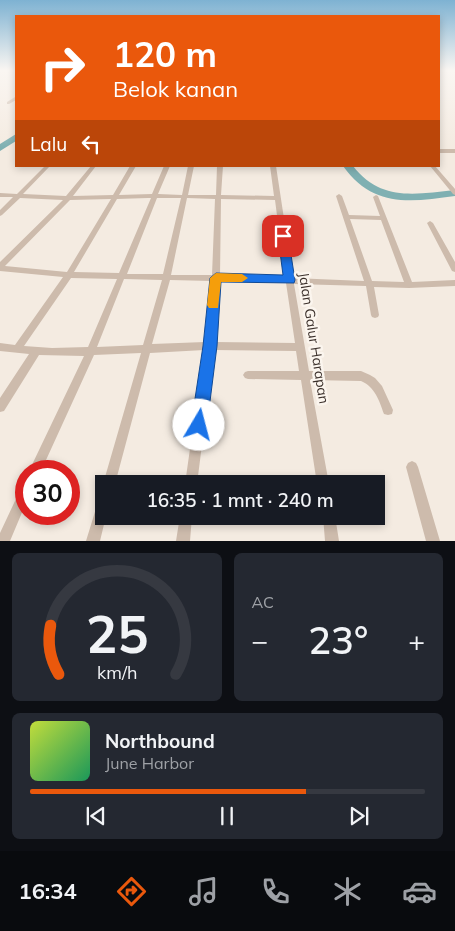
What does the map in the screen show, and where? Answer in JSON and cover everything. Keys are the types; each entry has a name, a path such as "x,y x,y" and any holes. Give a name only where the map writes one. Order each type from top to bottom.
{"street":[{"path":"8,103 15,99"},
{"path":"440,151 455,151"},
{"path":"0,214 47,167"},
{"path":"0,267 68,198 93,167"},
{"path":"17,350 69,274 132,167"},
{"path":"40,460 91,351 167,167"},
{"path":"111,475 166,276 191,167"},
{"path":"192,475 210,346 216,278 220,167"},
{"name":"Jalan Galur Harapan","path":"273,167 322,475"},
{"path":"433,167 454,192"},
{"path":"0,195 68,198 155,196 277,198"},
{"path":"339,196 369,283 375,315"},
{"path":"376,197 408,285"},
{"path":"346,217 384,218"},
{"path":"430,223 455,269"},
{"path":"0,267 69,274 121,276 408,285 455,283"},
{"path":"0,347 36,351 91,351 210,346 300,347"},
{"path":"0,407 36,351"},
{"path":"248,375 367,377 378,386 388,410"},
{"path":"412,467 433,541"},
{"path":"3,541 15,514"},
{"path":"93,541 98,525"},
{"path":"183,541 185,525"},
{"path":"330,525 332,541"}],"waterway":[{"path":"0,148 15,138"},
{"path":"349,167 354,174 380,193 393,197 413,198 455,193"}],"slow traffic":[{"path":"214,305 216,278 242,278"}],"route":[{"path":"199,425 210,346 216,278 290,280 283,236"}]}
